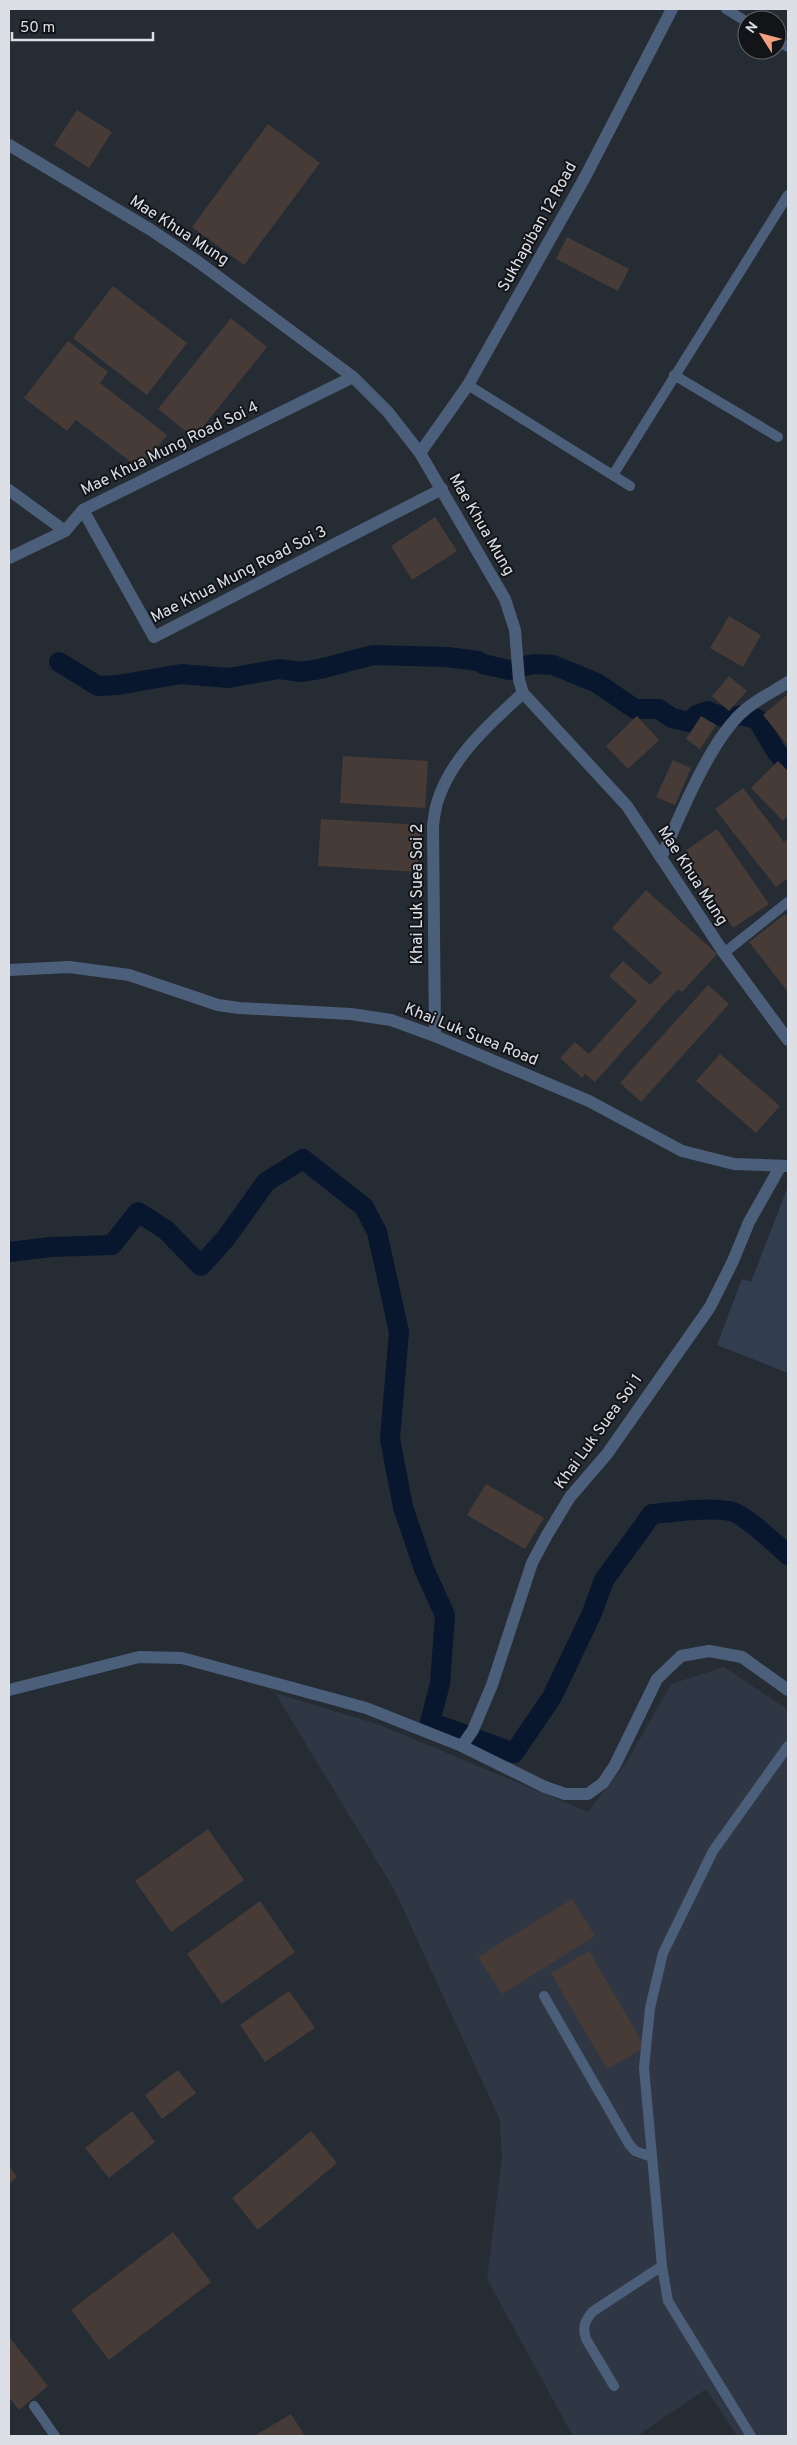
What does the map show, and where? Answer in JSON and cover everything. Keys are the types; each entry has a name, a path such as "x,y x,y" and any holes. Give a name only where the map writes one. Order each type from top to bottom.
{"street":[{"name":"Sukhapiban 12 Road","path":"420,453 468,385 584,179 672,9"},
{"name":"Mae Khua Mung","path":"9,145 151,230 197,261 353,377 388,412 420,453 505,600 515,630 519,680 523,693 628,806 724,953 787,1035"},
{"name":"Mae Khua Mung Road Soi 4","path":"9,558 65,531 83,510 353,377"},
{"name":"Mae Khua Mung Road Soi 3","path":"83,510 154,637 442,489"},
{"path":"9,490 65,531"},
{"path":"661,858 692,789 722,736 745,709 788,682"},
{"name":"Khai Luk Suea Soi 2","path":"436,1036 433,826 438,800 448,776 465,752 523,693"},
{"name":"Khai Luk Suea Road","path":"9,970 69,967 129,975 218,1005 239,1008 351,1014 391,1020 436,1036 589,1101 682,1151 734,1164 784,1167"},
{"name":"Khai Luk Suea Soi 1","path":"462,1746 473,1730 492,1685 532,1564 543,1542 570,1497 607,1454 710,1307 733,1261 749,1222 784,1167"},
{"path":"9,1690 139,1657 182,1658 366,1708 462,1746 546,1788 565,1794 588,1794 603,1783 615,1765 657,1679 681,1656 709,1651 742,1657 788,1690"}],"lane":[{"path":"726,9 737,16"},
{"path":"613,475 788,196"},
{"path":"674,376 778,437"},
{"path":"468,385 630,486"},
{"path":"724,953 788,902"},
{"path":"751,2436 668,2301 662,2266 644,2068 650,2008 663,1953 713,1851 788,1746"},
{"path":"544,1996 628,2144 639,2153 652,2157"},
{"path":"614,2386 586,2339 584,2332 585,2321 592,2312 662,2266"},
{"path":"34,2406 55,2436"}],"shaded area":[{"path":"787,1189 788,1373 717,1345 742,1279 751,1282"},
{"path":"724,1667 788,1710 788,2436 737,2436 706,2389 637,2436 573,2436 487,2279 502,2157 500,2120 394,1889 275,1693 380,1725 588,1812 626,1763 671,1684"}],"building":[{"path":"77,110 112,132 89,168 54,145"},
{"path":"268,124 320,163 244,265 192,227"},
{"path":"567,237 629,269 618,291 556,259"},
{"path":"113,286 187,343 147,395 73,338"},
{"path":"231,318 267,347 194,438 158,409"},
{"path":"68,341 108,372 100,383 167,435 140,469 76,420 67,431 24,398"},
{"path":"435,517 457,551 412,580 391,546"},
{"path":"729,616 761,635 743,667 710,648"},
{"path":"729,676 747,691 729,711 712,696"},
{"path":"788,694 788,746 763,715"},
{"path":"637,716 659,740 628,769 606,746"},
{"path":"701,716 716,725 700,749 686,739"},
{"path":"343,756 428,761 425,808 340,803"},
{"path":"673,760 691,768 675,805 656,797"},
{"path":"778,761 788,771 788,816 783,821 751,788"},
{"path":"743,788 784,842 788,838 788,878 776,887 715,809"},
{"path":"321,819 421,825 418,872 318,866"},
{"path":"717,829 769,904 733,928 681,854"},
{"path":"646,890 717,954 682,992 678,989 595,1082 585,1074 582,1078 560,1058 575,1042 589,1054 637,1001 609,976 623,961 650,985 662,973 612,928"},
{"path":"785,914 788,918 788,992 749,942"},
{"path":"708,985 729,1004 641,1102 620,1083"},
{"path":"720,1054 780,1106 756,1133 696,1081"},
{"path":"486,1484 544,1518 525,1549 467,1515"},
{"path":"208,1829 244,1880 171,1932 135,1881"},
{"path":"572,1899 595,1936 502,1994 478,1957"},
{"path":"260,1901 295,1952 222,2004 187,1954"},
{"path":"589,1951 645,2047 607,2069 551,1973"},
{"path":"289,1991 315,2028 265,2062 240,2025"},
{"path":"178,2070 196,2093 162,2119 145,2095"},
{"path":"132,2111 155,2142 109,2178 85,2148"},
{"path":"311,2131 337,2163 258,2230 232,2198"},
{"path":"9,2166 17,2177 9,2184"},
{"path":"173,2232 211,2282 109,2360 71,2310"},
{"path":"9,2337 48,2386 19,2410 9,2397"},
{"path":"291,2414 305,2436 254,2436"}],"waterway":[{"path":"59,662 98,686 118,685 181,674 228,678 279,669 301,672 373,655 447,657 478,661 509,670"},
{"path":"524,666 534,664 553,665 597,683 635,709 659,709 672,718 689,722 697,715 708,711 726,718 741,715 757,719 776,751 788,766"},
{"path":"9,1252 51,1247 112,1245 138,1212 166,1230 201,1266 226,1238 266,1182 303,1159 364,1207 377,1232 399,1332 390,1439 403,1507 424,1569 445,1615 440,1684 430,1722 514,1753 552,1697 592,1613 604,1580 652,1514 701,1510 730,1511 751,1523 788,1555"}]}
